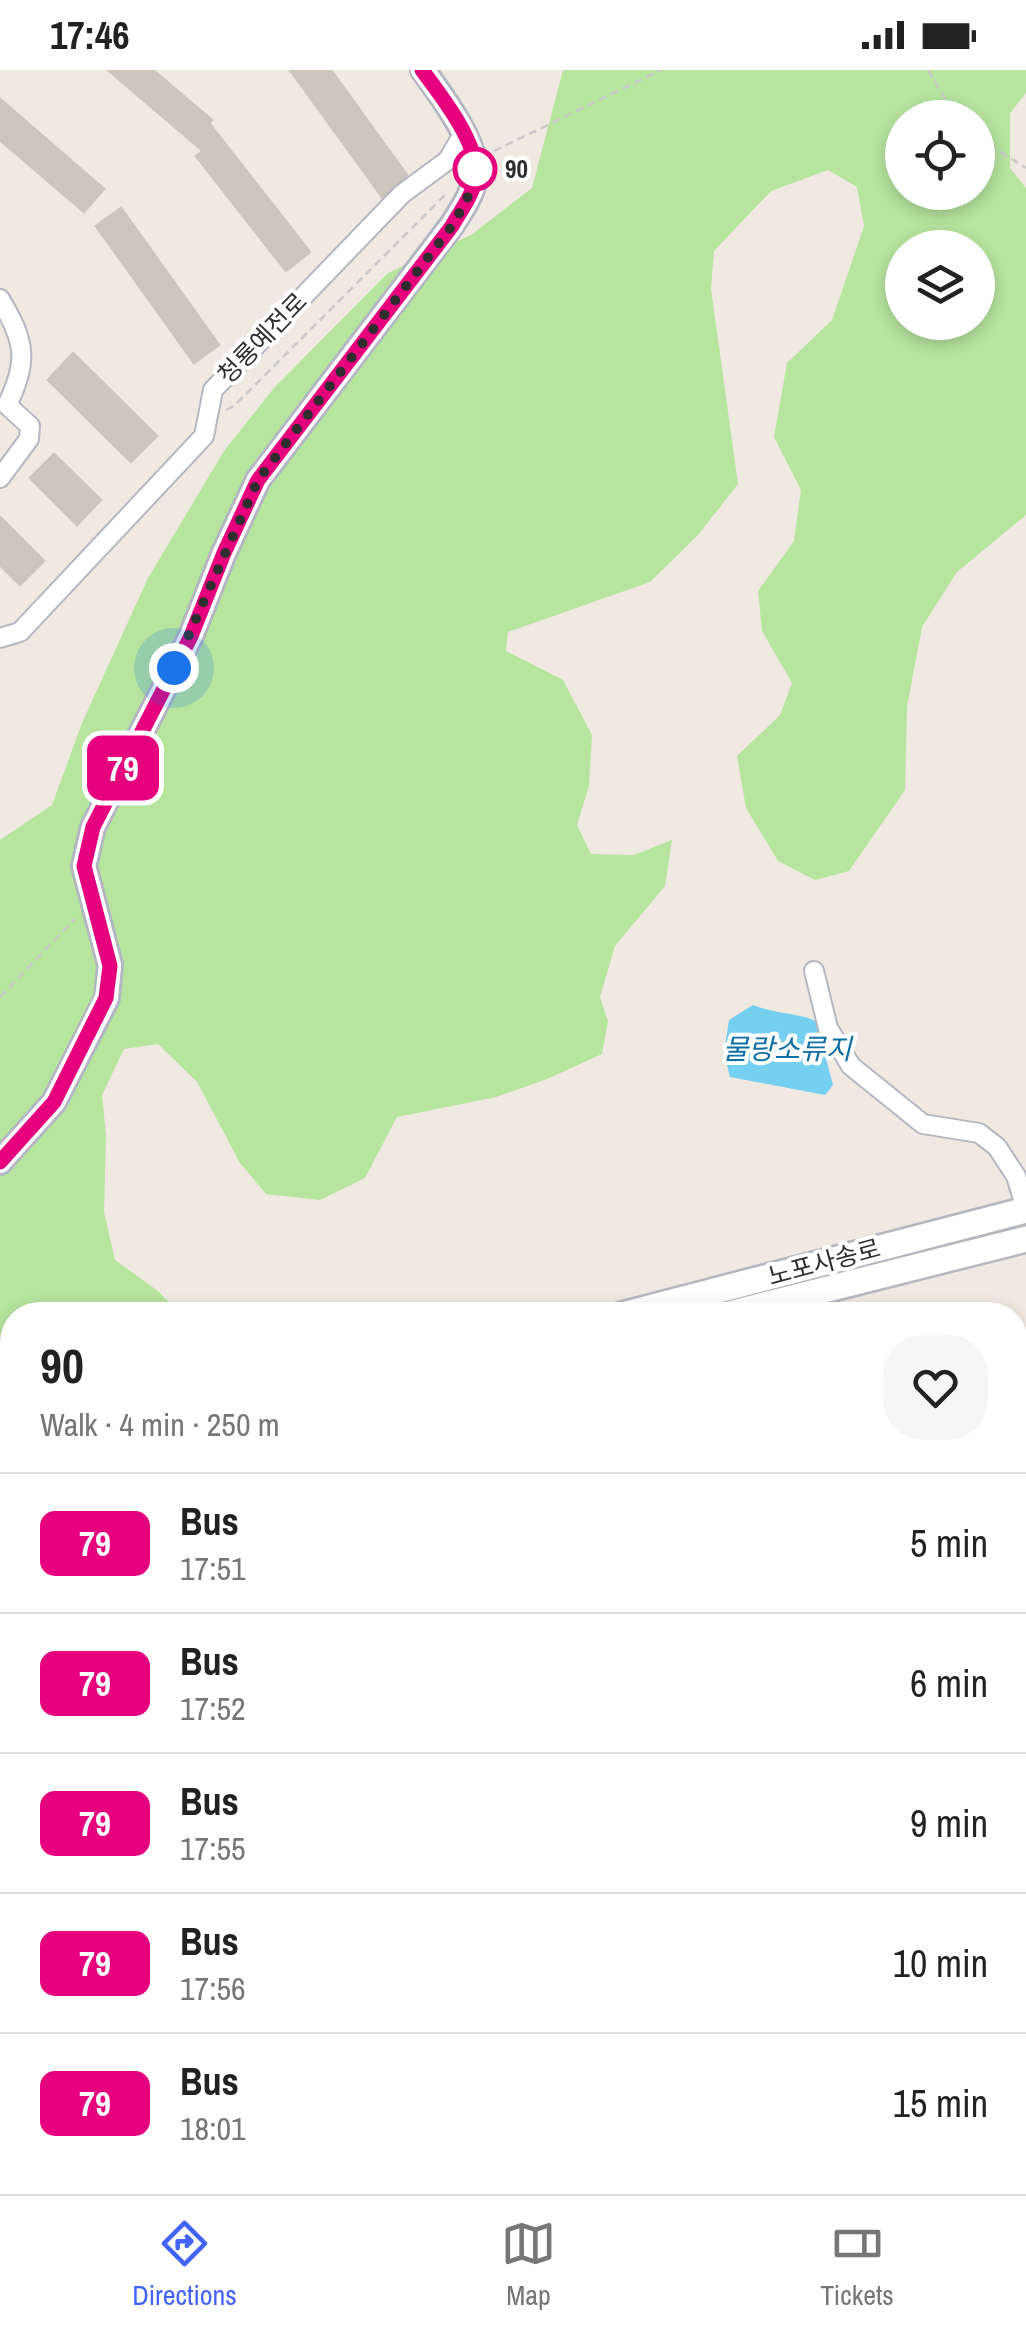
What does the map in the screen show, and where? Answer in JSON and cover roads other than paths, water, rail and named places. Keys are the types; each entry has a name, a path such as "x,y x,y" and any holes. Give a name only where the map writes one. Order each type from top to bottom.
{"main road":[{"name":"노포사송로","path":"672,1302 1026,1209"},
{"name":"노포사송로","path":"776,1302 1026,1239"}],"street":[{"path":"0,1162 54,1102 106,998 110,966 84,866 93,827 191,636 258,480 452,226 470,196 476,178 475,161 448,105 422,70"},
{"name":"청룡예전로","path":"0,638 20,632 204,436 213,390 402,194 448,160 463,134"},
{"path":"0,299 24,362 8,405 30,426 29,439 0,478"},
{"path":"814,972 828,1028 851,1066 923,1124 979,1133 997,1147 1016,1176 1026,1209"}],"water":[{"name":"물랑소류지","path":"753,1005 816,1021 833,1085 825,1095 730,1077 724,1053 729,1020"}],"place":[{"name":"90","path":"475,169"}]}
